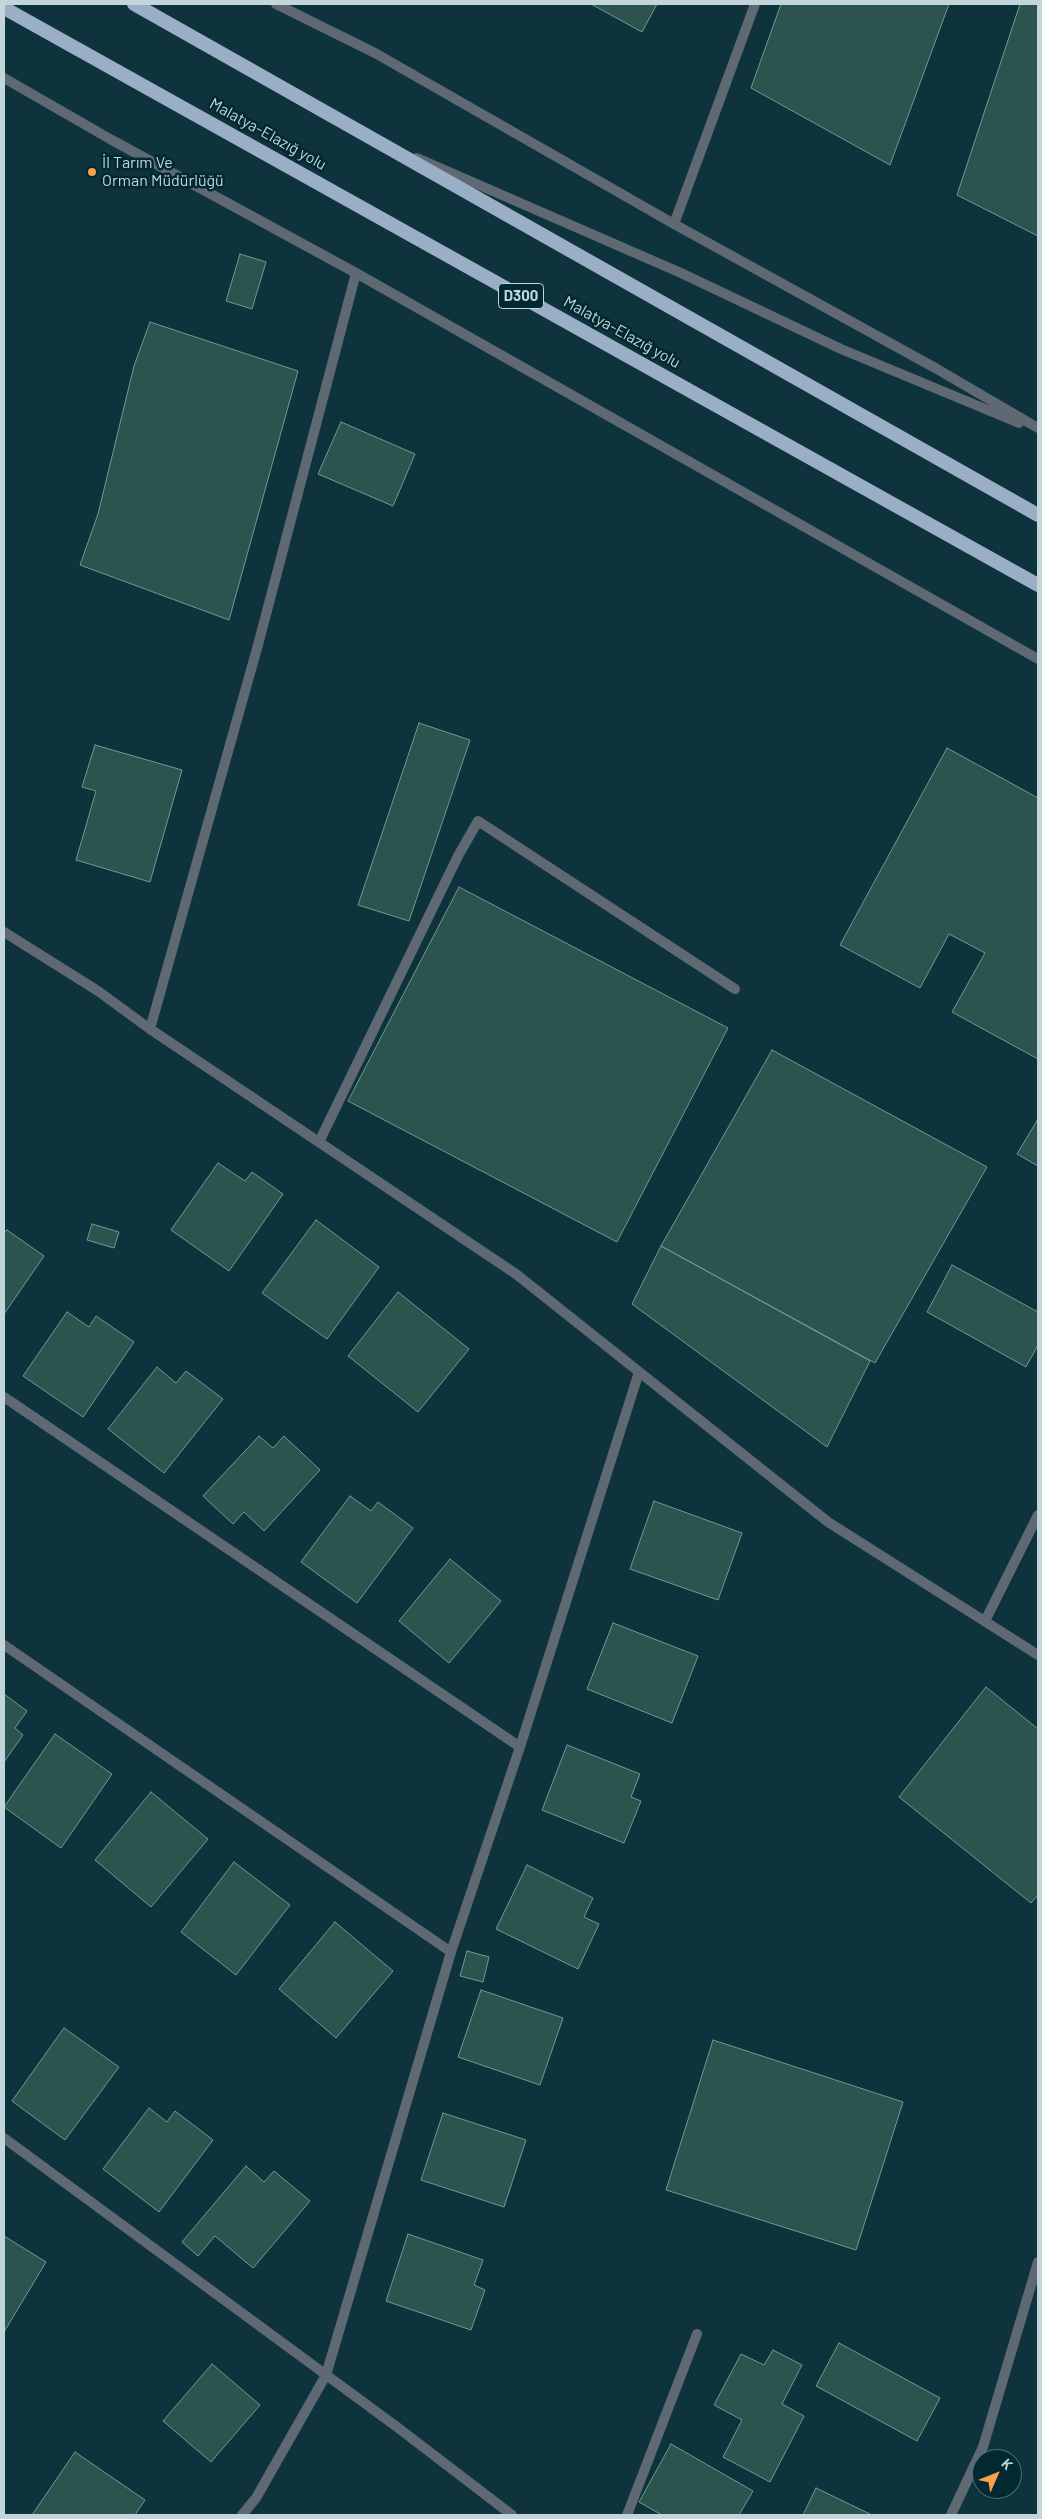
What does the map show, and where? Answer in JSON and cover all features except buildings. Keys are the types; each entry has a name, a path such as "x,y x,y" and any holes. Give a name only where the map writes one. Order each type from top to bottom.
{"highway":[{"path":"134,4 1038,515"},
{"name":"Malatya-Elazığ yolu","path":"4,8 1038,585"}],"street":[{"path":"276,4 375,54 674,224 936,369 1038,430"},
{"path":"674,224 755,4"},
{"path":"4,78 110,139 356,273 1038,659"},
{"path":"373,139 681,273 841,350 1038,430"},
{"path":"150,1029 258,645 356,273"},
{"path":"319,1142 458,856 478,821 735,989"},
{"path":"4,932 98,991 150,1029 516,1274 828,1522 1038,1655"},
{"path":"242,2515 256,2498 326,2375 451,1952 520,1747 639,1372"},
{"path":"4,1397 520,1747"},
{"path":"985,1621 1038,1515"},
{"path":"4,1644 451,1952"},
{"path":"4,2138 326,2375 512,2515"},
{"path":"951,2515 983,2447 1038,2262"},
{"path":"627,2515 697,2334"}],"place":[{"name":"İl Tarım Ve Orman Müdürlüğü","path":"92,172"}]}
